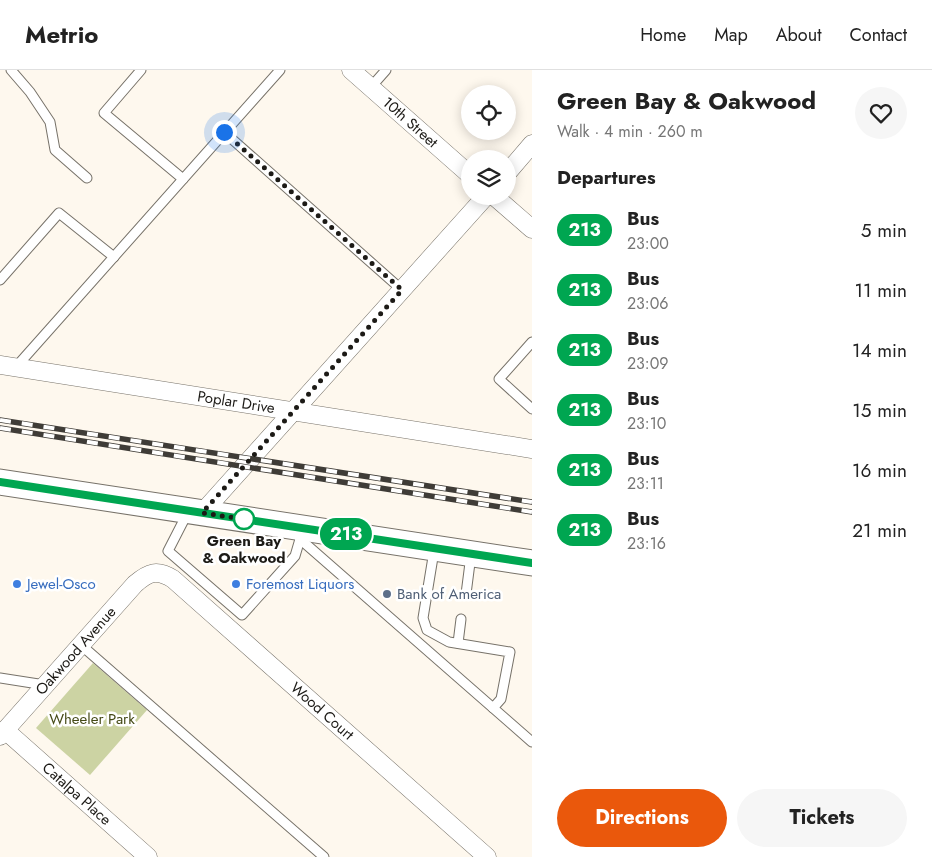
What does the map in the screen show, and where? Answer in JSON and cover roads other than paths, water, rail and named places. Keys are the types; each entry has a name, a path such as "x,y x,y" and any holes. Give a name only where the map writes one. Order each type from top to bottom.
{"main road":[{"path":"0,482 195,512 298,533 434,548 532,563"}],"street":[{"name":"10th Street","path":"351,70 461,167"},
{"path":"516,163 532,144"},
{"path":"195,512 252,459 478,205"},
{"path":"504,205 532,229"},
{"name":"Poplar Drive","path":"8,366 532,449"},
{"name":"Oakwood Avenue","path":"3,733 135,584 145,576 155,572"},
{"name":"Wood Court","path":"155,572 164,573 173,579 487,857"},
{"name":"Catalpa Place","path":"3,733 148,857"}],"lane":[{"path":"10,70 30,92 50,122 55,150 87,178"},
{"path":"141,70 104,113 183,179"},
{"path":"8,366 114,257 280,70"},
{"path":"371,87 386,70"},
{"path":"224,132 402,290"},
{"path":"0,280 59,213 114,257"},
{"path":"532,342 498,378 532,409"},
{"path":"195,512 168,551 242,615 295,556 298,533"},
{"path":"298,533 532,742"},
{"path":"434,548 423,618 427,630 448,642 510,652 501,699 493,708"},
{"path":"466,594 472,554"},
{"path":"458,643 461,619"},
{"path":"82,644 324,857"},
{"path":"0,678 46,686"}],"railway":[{"path":"0,420 532,502"},
{"path":"0,428 532,512"}],"place":[{"name":"Green Bay & Oakwood","path":"244,519"},
{"name":"Jewel-Osco","path":"17,584"},
{"name":"Foremost Liquors","path":"236,584"},
{"name":"Bank of America","path":"387,594"}],"park label":[{"name":"Wheeler Park","path":"92,719"}]}
